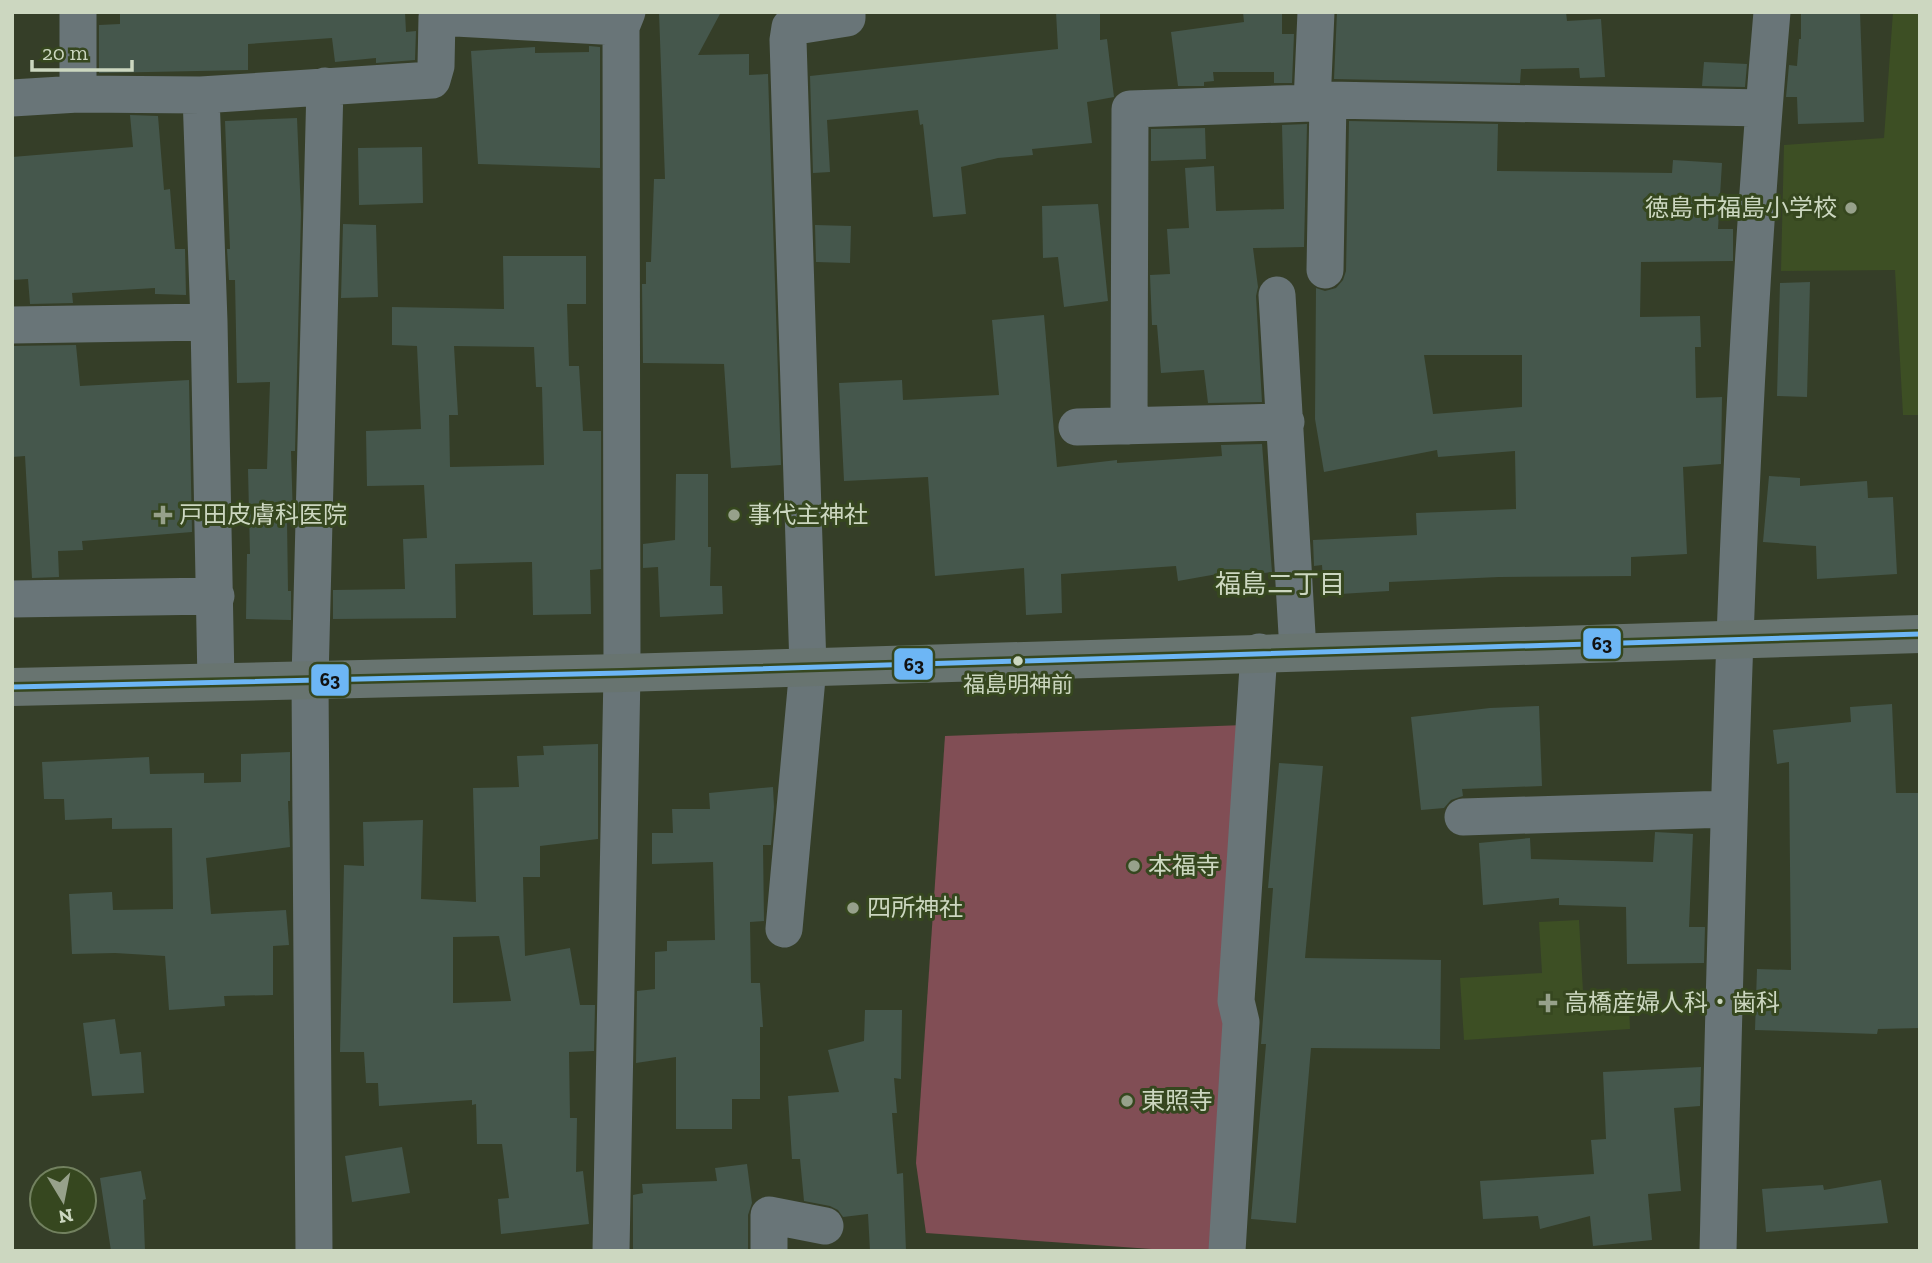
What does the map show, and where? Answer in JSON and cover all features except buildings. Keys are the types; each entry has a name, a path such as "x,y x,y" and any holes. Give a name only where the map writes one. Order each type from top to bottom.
{"main road":[{"path":"12,687 622,673 1920,634"}],"street":[{"path":"78,12 78,94"},
{"path":"784,929 808,667 788,40 790,27 847,18 847,12"},
{"path":"1316,12 1325,270"},
{"path":"1718,1251 1733,639 1772,12"},
{"path":"12,98 78,94 201,96 432,80 436,66 438,15 624,20 622,673 611,1251"},
{"path":"314,1251 310,680 325,86"},
{"path":"201,96 209,322 216,682"},
{"path":"1129,426 1130,108 1320,102 1764,108"},
{"path":"1277,295 1298,651"},
{"path":"12,325 209,322"},
{"path":"1077,427 1286,422"},
{"path":"12,599 216,596"},
{"path":"1227,1251 1241,1023 1236,1001 1259,652"},
{"path":"1463,817 1729,809"},
{"path":"769,1251 769,1215 825,1226"}],"shaded area":[{"name":"徳島市福島小学校","path":"1893,12 1920,12 1920,415 1903,415 1895,270 1781,271 1784,145 1884,138"},
{"path":"1244,725 1215,1251 1180,1251 926,1233 916,1163 945,736"},
{"path":"1579,920 1584,1009 1629,1006 1630,1029 1464,1040 1460,978 1542,973 1539,922"}],"transit line":[{"name":"63","path":"12,687 622,673 1920,634"}],"place":[{"name":"徳島市福島小学校","path":"1851,208"},
{"name":"戸田皮膚科医院","path":"163,515"},
{"name":"事代主神社","path":"734,515"},
{"name":"福島明神前","path":"1018,661"},
{"name":"本福寺","path":"1134,866"},
{"name":"四所神社","path":"853,908"},
{"name":"高橋産婦人科・歯科","path":"1548,1003"},
{"name":"東照寺","path":"1127,1101"}],"district":[{"name":"福島二丁目","path":"1280,584"}]}
